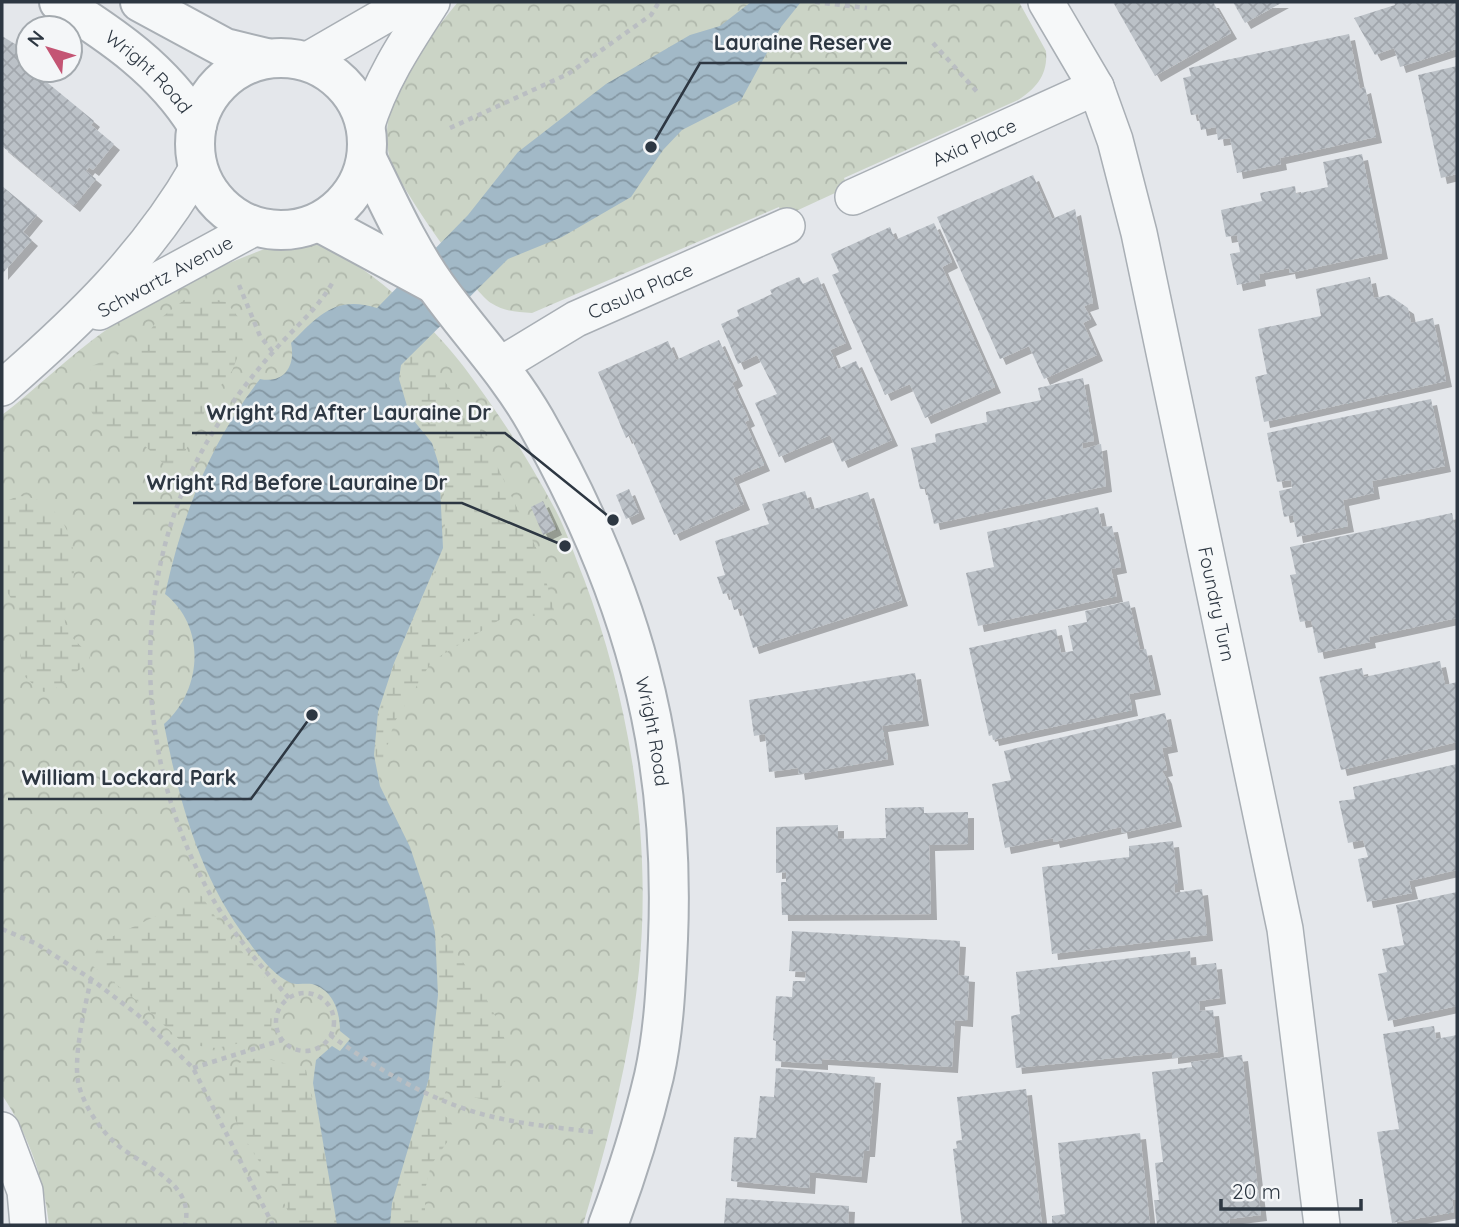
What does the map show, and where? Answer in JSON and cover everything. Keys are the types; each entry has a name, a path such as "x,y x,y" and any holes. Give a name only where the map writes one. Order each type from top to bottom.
{"street":[{"name":"Wright Road","path":"59,2 153,68 183,102 197,125"},
{"path":"140,2 225,48 266,58 306,61 328,70 346,86 359,106 367,143"},
{"path":"306,61 408,2"},
{"path":"266,58 229,75 214,89 197,125 198,167 206,187 219,204 256,227 299,229 319,222 336,211 350,196 367,143 375,99 393,64 432,2"},
{"name":"Foundry Turn","path":"1046,2 1096,87 1115,140 1139,233 1280,902 1322,1225"},
{"name":"Axia Place","path":"853,197 1096,87"},
{"name":"Wright Road","path":"367,143 420,270 476,333 500,365 563,470 616,589 635,644 660,762 667,824 669,915 665,1007 654,1074 608,1225"},
{"name":"Schwartz Avenue","path":"2,388 74,325 154,235 198,167"},
{"name":"Wright Road","path":"319,222 420,270"},
{"name":"Casula Place","path":"500,365 576,319 787,226"},
{"name":"Schwartz Avenue","path":"74,325 256,227"},
{"path":"2,1130 25,1191 28,1225"}],"path":[{"path":"450,128 568,74 651,15 659,2"},
{"path":"815,2 867,8"},
{"path":"933,43 953,62"},
{"path":"289,998 245,948 201,878 174,814 156,745 150,656 157,581 169,535 192,469 235,398 324,299 337,274"},
{"path":"237,281 260,337 274,352"},
{"path":"2,929 37,944 91,979 138,1015 193,1068 273,1225"},
{"path":"91,979 78,1065 78,1083 83,1100 113,1141 176,1187 184,1202 185,1225"},
{"path":"305,993 320,997 333,1017 330,1035 318,1048 298,1051 282,1040 277,1032 278,1013 289,998 305,993"},
{"path":"330,1035 407,1083 450,1102 496,1118 594,1133"},
{"path":"193,1068 282,1040"}],"green space":[{"path":"458,2 1019,2 1046,51 1046,59 1040,80 1018,100 844,178 848,187 783,217 779,207 532,313 521,312 506,310 491,303 468,279 420,212 395,171 389,155 387,126 398,91 426,43"},
{"path":"283,242 306,242 348,259 414,312 451,350 501,419 546,492 567,536 600,626 614,674 634,772 642,871 642,921 635,1003 624,1067 583,1225 49,1225 39,1173 20,1125 2,1095 2,415 79,350 148,303 191,280"},
{"path":"205,297 226,302 239,318 243,343 232,371 212,397 174,474 143,444 123,447 105,430 91,411 86,390 88,378 92,366 139,345 157,321 184,300"},
{"path":"415,350 442,378 478,426 539,554 556,618 526,615 501,619 432,661 394,723 378,779 376,754 381,706 396,660 442,553 444,538 444,492 438,462 401,390 401,366"},
{"path":"18,496 43,503 62,521 68,533 74,573 66,607 66,627 90,656 89,662 50,693 40,691 22,674 17,608 2,584 2,503"},
{"path":"201,895 226,933 280,995 272,1003 271,1037 216,1048 184,1044 146,1008 89,963 103,941"},
{"path":"435,932 472,974 495,1015 508,1054 509,1069 506,1078 490,1101 446,1091 440,1112 450,1120 455,1131 431,1165 425,1190 425,1225 293,1225 285,1205 252,1151 233,1113 227,1093 226,1070 247,1060 265,1059 306,1070 317,1123 332,1153 435,952"}],"water":[{"path":"751,2 801,2 781,27 741,100 682,130 663,150 631,197 562,237 508,259 401,365 399,379 410,416 432,443 439,465 443,548 394,663 378,712 374,755 380,786 410,847 428,901 435,932 438,995 429,1078 392,1203 390,1225 337,1225 313,1083 316,1060 332,1046 340,1051 350,1039 340,1031 337,1009 330,996 312,984 291,983 279,976 257,953 232,918 205,866 177,782 164,724 177,710 186,694 195,659 188,624 179,608 165,594 180,536 200,481 226,429 260,379 276,379 286,372 292,359 291,343 310,324 338,306 350,304 377,308 468,215 518,152 606,84 690,35 720,26"}],"building":[{"path":"1113,2 1213,2 1231,33 1155,76"},
{"path":"1233,2 1283,2 1245,23"},
{"path":"1394,2 1457,2 1456,49 1400,67 1394,48 1375,55 1354,18 1395,5"},
{"path":"1349,34 1360,89 1365,87 1376,137 1280,158 1281,164 1237,173 1230,138 1218,140 1216,127 1201,130 1198,114 1191,115 1183,78 1191,76 1189,68"},
{"path":"2,36 14,43 14,84 49,84 94,121 91,125 114,144 93,170 89,167 86,171 96,179 74,206 2,146"},
{"path":"1457,66 1457,174 1441,178 1418,75"},
{"path":"1362,154 1382,253 1290,273 1289,268 1259,274 1260,280 1237,285 1230,254 1240,252 1237,235 1226,237 1221,210 1262,201 1260,193 1295,186 1296,194 1328,187 1323,162"},
{"path":"1033,175 1052,219 1075,209 1093,303 1084,306 1091,319 1083,323 1097,355 1044,379 1029,346 1000,359 937,217"},
{"path":"2,186 37,215 23,232 32,240 2,274"},
{"path":"934,223 952,262 942,267 995,387 925,418 910,384 885,395 832,275 839,272 831,254 890,227 895,240"},
{"path":"799,277 803,284 818,277 846,343 830,350 838,369 856,361 892,440 842,462 830,435 779,457 755,403 777,394 757,355 738,364 721,324 739,316 737,310 772,294 770,290"},
{"path":"1370,277 1374,298 1389,295 1408,308 1411,323 1433,318 1446,381 1264,422 1255,377 1267,374 1258,329 1321,316 1316,289"},
{"path":"719,340 737,380 732,383 749,420 745,422 764,465 733,478 744,504 674,535 630,435 626,438 598,372 668,341 676,360"},
{"path":"1083,378 1094,441 1082,443 1083,449 1101,444 1106,486 934,524 926,489 920,489 911,448 936,442 935,434 987,422 986,412 1041,400 1038,388"},
{"path":"1431,399 1445,466 1372,481 1374,493 1343,500 1348,526 1297,537 1293,515 1284,517 1279,491 1292,488 1291,480 1277,482 1267,433"},
{"path":"629,489 639,513 626,519 616,495"},
{"path":"805,491 811,510 868,492 902,600 753,648 741,608 734,610 729,593 723,594 717,577 725,575 715,541 769,524 762,504"},
{"path":"543,501 556,529 543,535 531,507"},
{"path":"1098,507 1102,527 1112,526 1121,567 1111,569 1117,596 978,626 966,573 994,567 987,532"},
{"path":"1452,513 1457,537 1457,618 1369,637 1370,642 1318,653 1311,620 1300,622 1290,575 1296,574 1290,547"},
{"path":"1129,601 1140,650 1146,649 1155,689 1129,694 1132,710 993,740 992,735 989,736 969,648 1056,629 1061,653 1073,651 1068,626 1087,622 1085,611"},
{"path":"1440,661 1445,685 1457,682 1457,742 1341,770 1319,677 1362,668 1364,677"},
{"path":"915,673 923,720 882,726 888,759 799,774 798,768 769,772 765,734 754,736 749,700"},
{"path":"1165,713 1172,746 1162,748 1167,770 1162,771 1176,821 1122,833 1121,827 1054,842 1053,838 1005,848 992,784 1011,780 1004,751"},
{"path":"1457,764 1457,870 1409,881 1412,893 1367,902 1358,859 1368,857 1363,840 1348,843 1339,801 1355,799 1353,787"},
{"path":"924,807 924,813 968,812 968,844 929,845 931,914 782,915 781,882 786,882 786,872 776,873 776,827 838,825 838,839 886,838 885,808"},
{"path":"1173,841 1178,884 1174,884 1175,893 1202,889 1207,935 1052,954 1042,867 1129,857 1129,846"},
{"path":"1457,892 1457,1006 1388,1021 1378,974 1387,972 1382,949 1404,945 1396,905"},
{"path":"792,931 960,941 958,975 969,976 967,1021 955,1020 952,1067 822,1059 822,1064 775,1061 776,1041 773,1040 776,996 792,997 793,981 805,981 806,972 789,971"},
{"path":"1190,951 1191,966 1216,963 1220,998 1199,1001 1200,1011 1213,1010 1218,1052 1172,1058 1172,1052 1016,1068 1011,1016 1020,1014 1016,972"},
{"path":"1434,1026 1436,1039 1457,1035 1457,1199 1452,1200 1454,1212 1392,1223 1377,1132 1399,1129 1383,1034"},
{"path":"1242,1055 1261,1215 1229,1219 1230,1225 1157,1225 1154,1200 1159,1200 1155,1163 1163,1162 1152,1072 1192,1067 1191,1062"},
{"path":"776,1068 875,1077 869,1151 864,1151 861,1177 810,1172 809,1188 731,1181 734,1137 756,1138 760,1096 774,1097"},
{"path":"1026,1089 1042,1225 962,1225 953,1149 957,1148 956,1141 962,1140 957,1097"},
{"path":"1140,1133 1150,1225 1052,1225 1052,1216 1065,1214 1058,1143"},
{"path":"726,1198 849,1206 848,1225 724,1225"}],"place":[{"name":"Lauraine Reserve","path":"651,147"},
{"name":"Wright Rd After Lauraine Dr","path":"613,520"},
{"name":"Wright Rd Before Lauraine Dr","path":"565,546"},
{"name":"William Lockard Park","path":"312,715"}]}
